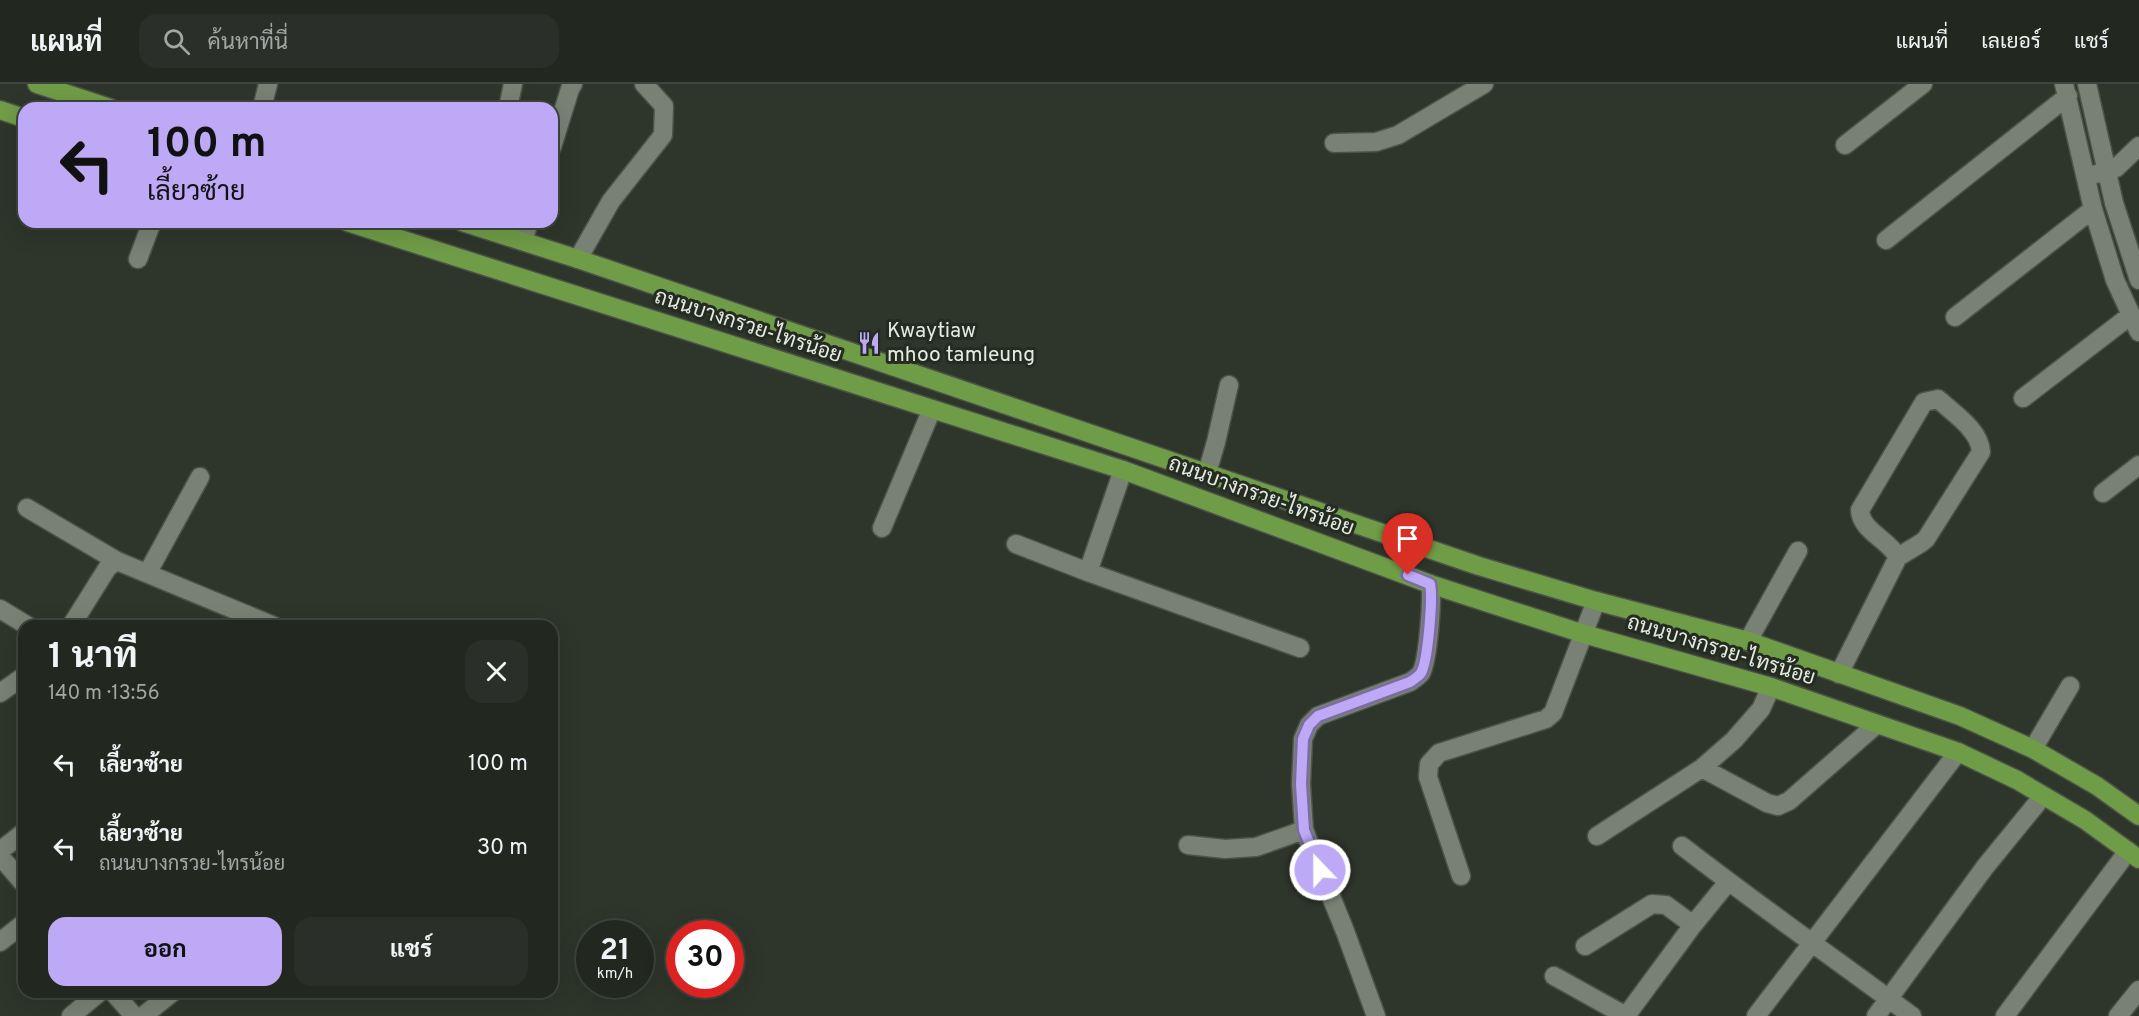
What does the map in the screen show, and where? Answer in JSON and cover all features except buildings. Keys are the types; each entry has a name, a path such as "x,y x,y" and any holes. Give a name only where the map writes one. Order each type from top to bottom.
{"main road":[{"path":"41,85 88,102"},
{"path":"0,110 18,116"},
{"name":"ถนนบางกรวย-ไทรน้อย","path":"366,228 1123,470 1430,584 1584,633 1771,687 1958,752 2017,780 2085,820 2133,855"},
{"name":"ถนนบางกรวย-ไทรน้อย","path":"484,228 1479,566 1596,601 1748,641 1960,716 2032,749 2097,786 2139,816"}],"street":[{"path":"264,102 268,84"},
{"path":"509,102 513,84"},
{"path":"558,128 573,84"},
{"path":"578,259 611,201 663,135 664,106 644,84"},
{"path":"1334,143 1376,142 1398,135 1484,84"},
{"path":"1845,145 1923,84"},
{"path":"2087,84 2114,203 2139,280"},
{"path":"1886,240 2066,90 2093,209 2115,280 2139,332"},
{"path":"2086,177 2116,168 2139,146"},
{"path":"1955,317 2093,209"},
{"path":"138,259 150,228"},
{"path":"523,241 527,228"},
{"path":"2023,398 2131,315"},
{"path":"1207,473 1224,413 1229,385"},
{"path":"1839,674 1898,557 1926,538 1980,452 1977,436 1938,399 1924,402 1860,510 1860,518 1864,524 1894,550 1898,557"},
{"path":"882,528 932,410"},
{"path":"2103,493 2139,465"},
{"path":"1088,572 1123,470"},
{"path":"148,572 200,477"},
{"path":"27,508 117,561 260,620"},
{"path":"1016,544 1300,648"},
{"path":"1748,641 1798,551"},
{"path":"75,620 108,567 117,561"},
{"path":"1376,1016 1304,830 1301,784 1303,739 1309,725 1318,716 1410,682 1421,674 1433,594 1430,584"},
{"path":"1461,876 1428,777 1430,764 1439,753 1546,719 1553,713 1596,601"},
{"path":"0,609 18,620"},
{"path":"0,693 18,680"},
{"path":"2032,749 2070,686"},
{"path":"1597,836 1702,768 1734,740 1761,710 1771,687"},
{"path":"1702,768 1767,803 1778,806 1789,801 1877,724"},
{"path":"1755,1016 1958,752"},
{"path":"1876,1016 1985,867 2043,796"},
{"path":"1188,845 1225,849 1256,847 1304,830"},
{"path":"0,851 18,837"},
{"path":"1682,846 1912,1016"},
{"path":"2005,1016 2133,855"},
{"path":"0,856 18,877"},
{"path":"1554,976 1626,1016 1693,925 1728,882"},
{"path":"1585,946 1652,904 1666,905 1693,925"},
{"path":"0,942 18,928"},
{"path":"2118,1016 2139,990"},
{"path":"71,1016 93,998"},
{"path":"118,998 134,1016"},
{"path":"143,1016 166,998"}],"place":[{"name":"Kwaytiaw mhoo tamleung","path":"869,343"}],"route":[{"path":"1320,870 1304,830 1301,784 1303,739 1309,725 1318,716 1410,682 1421,674 1433,594 1430,584 1408,575"}]}
